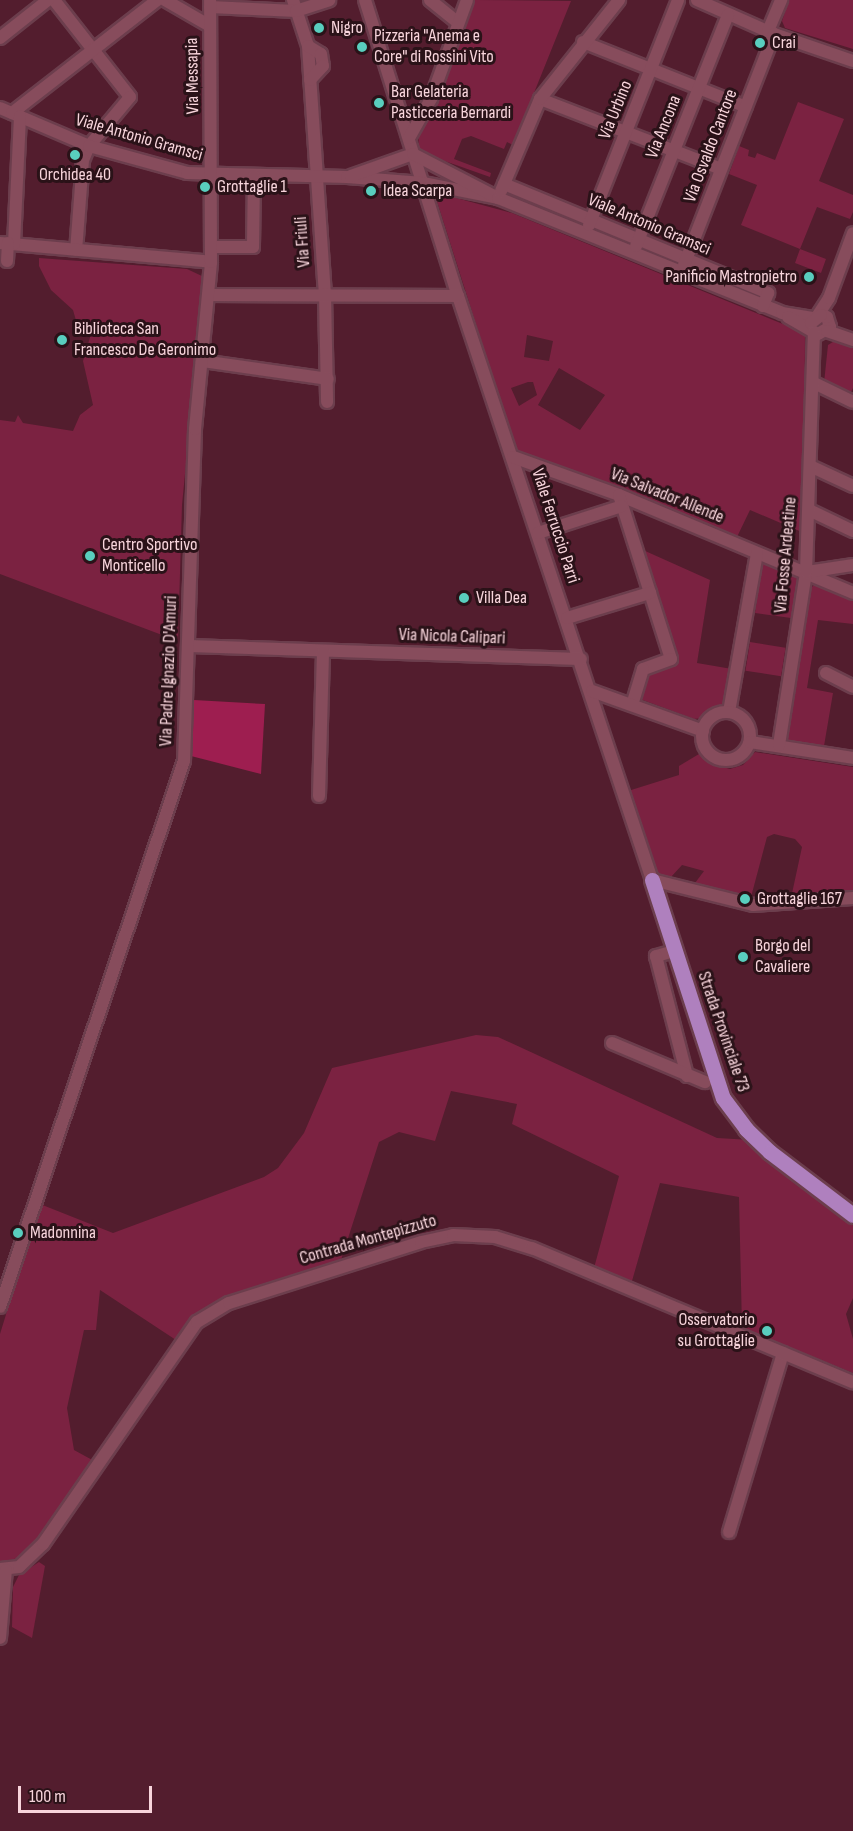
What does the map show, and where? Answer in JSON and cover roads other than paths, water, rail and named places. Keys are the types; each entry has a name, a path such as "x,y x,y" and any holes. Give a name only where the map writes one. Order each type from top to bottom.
{"main road":[{"name":"Strada Provinciale 73","path":"652,880 715,1077 734,1115 770,1152 853,1215"}],"street":[{"path":"0,38 48,0"},
{"path":"54,0 130,97 89,146 83,160 76,250"},
{"path":"7,261 16,115 92,49 157,0"},
{"path":"165,0 210,26"},
{"path":"210,4 294,5 329,0"},
{"name":"Viale Ferruccio Parri","path":"365,0 458,296 592,691 652,880"},
{"path":"430,0 458,24"},
{"path":"409,138 425,110 467,0"},
{"path":"498,198 540,99 619,0"},
{"name":"Via Urbino","path":"585,234 678,0"},
{"path":"697,0 771,33 853,61"},
{"name":"Via Osvaldo Cantore","path":"681,272 746,107 781,0"},
{"name":"Via Messapia","path":"209,295 212,176 210,4"},
{"name":"Via Friuli","path":"294,5 308,46 325,294 327,402"},
{"name":"Via Ancona","path":"633,253 728,15"},
{"path":"584,42 746,107"},
{"path":"540,99 721,169"},
{"name":"Viale Antonio Gramsci","path":"0,108 89,146 187,173 212,176 347,177 423,183 498,198"},
{"path":"402,116 425,110"},
{"name":"Viale Antonio Gramsci","path":"347,177 413,154 498,198 763,306 821,325"},
{"path":"211,247 253,247 254,176"},
{"name":"Viale Antonio Gramsci","path":"504,184 768,293 763,306"},
{"path":"821,325 829,298 848,261 853,233"},
{"path":"8,243 211,262"},
{"path":"209,295 458,296"},
{"name":"Via Padre Ignazio D'Amuri","path":"0,1307 184,761 195,429 209,295"},
{"path":"821,325 853,335"},
{"path":"821,325 853,340"},
{"name":"Via Fosse Ardeatine","path":"779,745 806,572 814,383 821,325"},
{"path":"202,361 328,379"},
{"path":"814,383 853,402"},
{"name":"Via Salvador Allende","path":"513,457 806,572 853,593"},
{"path":"810,466 853,486"},
{"path":"538,533 621,501 671,659 643,669 632,704"},
{"path":"808,510 853,531"},
{"path":"729,712 757,553"},
{"path":"806,572 853,566"},
{"path":"567,618 650,593"},
{"name":"Via Nicola Calipari","path":"188,646 581,659"},
{"path":"319,796 323,651"},
{"path":"826,673 853,687"},
{"path":"592,691 703,730"},
{"path":"729,712 748,725 750,742 740,756 718,759 705,747 703,730 713,717 729,712"},
{"path":"750,742 853,758"},
{"path":"652,880 753,905 853,898"},
{"path":"674,951 656,956 687,1076"},
{"path":"612,1043 705,1082"},
{"name":"Contrada Montepizzuto","path":"3,1570 29,1560 43,1544 197,1322 229,1303 421,1242 453,1235 495,1237 523,1245 853,1382"},
{"path":"729,1532 783,1353"},
{"path":"0,1638 3,1570"}],"place":[{"name":"Nigro","path":"319,28"},
{"name":"Crai","path":"760,43"},
{"name":"Pizzeria \"Anema e Core\" di Rossini Vito","path":"362,47"},
{"name":"Bar Gelateria Pasticceria Bernardi","path":"379,103"},
{"name":"Orchidea 40","path":"75,155"},
{"name":"Grottaglie 1","path":"205,187"},
{"name":"Idea Scarpa","path":"371,191"},
{"name":"Panificio Mastropietro","path":"809,277"},
{"name":"Biblioteca San Francesco De Geronimo","path":"62,340"},
{"name":"Centro Sportivo Monticello","path":"90,556"},
{"name":"Villa Dea","path":"464,598"},
{"name":"Grottaglie 167","path":"745,899"},
{"name":"Borgo del Cavaliere","path":"743,957"},
{"name":"Madonnina","path":"18,1233"},
{"name":"Osservatorio su Grottaglie","path":"767,1331"}]}
